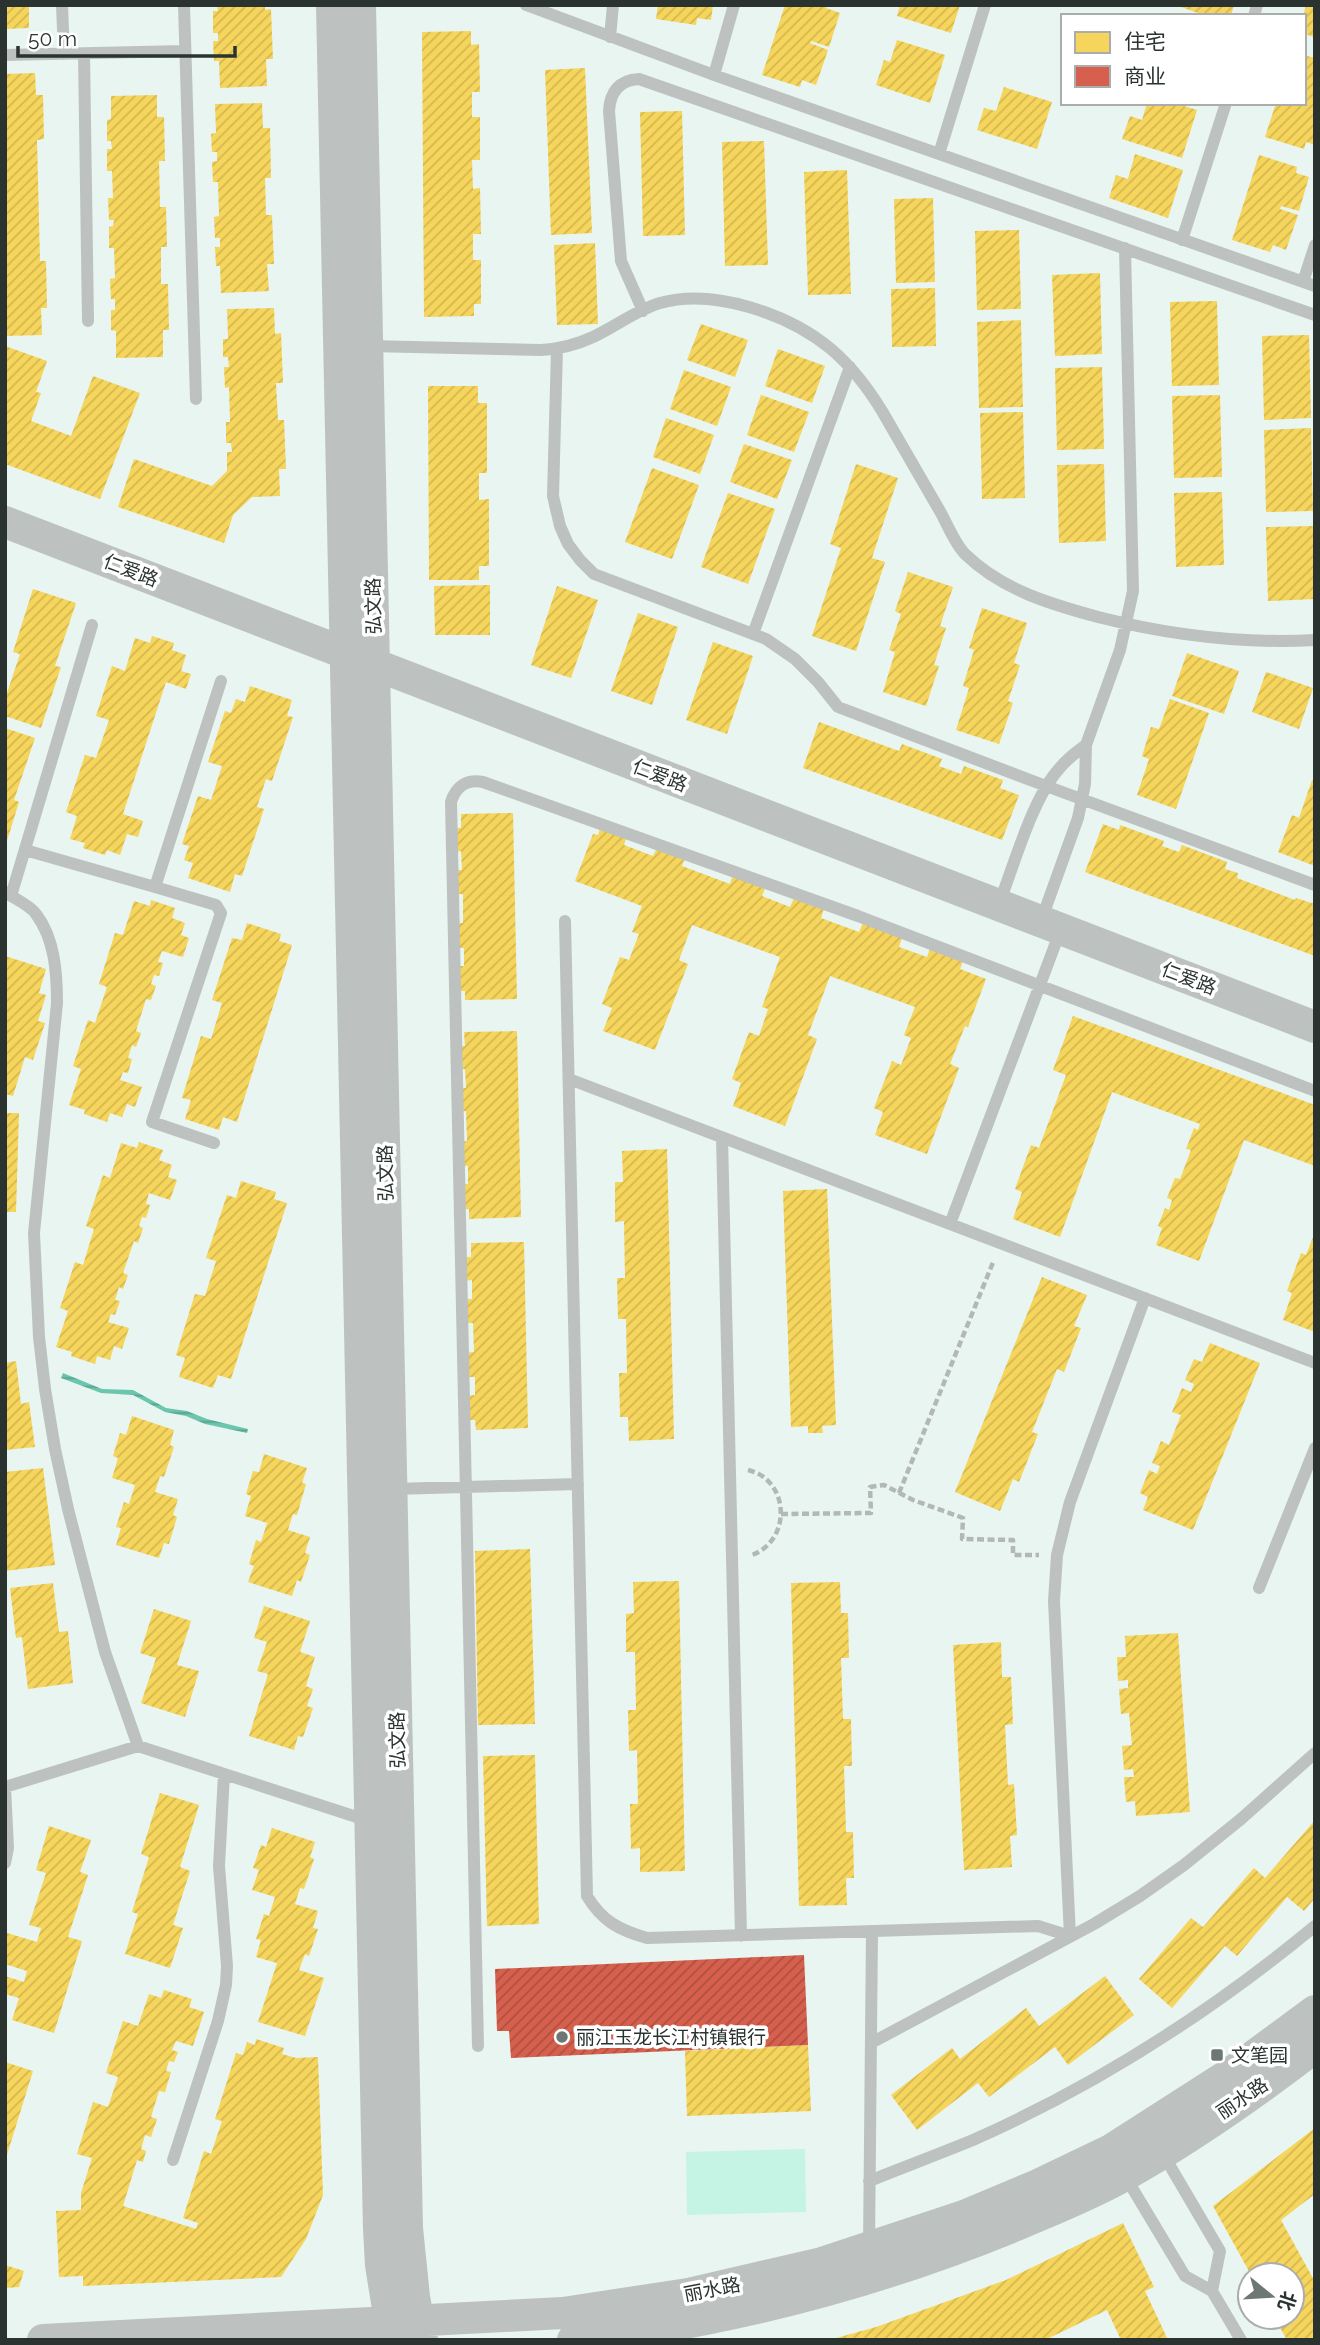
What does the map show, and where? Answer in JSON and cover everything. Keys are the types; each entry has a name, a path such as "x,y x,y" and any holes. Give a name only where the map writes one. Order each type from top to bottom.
{"street":[{"name":"弘文路","path":"332,5 392,1489 407,2228 405,2331"},
{"name":"弘文路","path":"360,5 367,346 360,659 370,1822 381,2265 405,2331"},
{"name":"仁爱路","path":"5,522 1315,1027"},
{"name":"丽水路","path":"43,2340 405,2331 617,2306 755,2280 869,2249 964,2216 1111,2150 1228,2075 1315,2011"},
{"name":"丽水路","path":"573,2340 693,2322 841,2287 974,2242 1050,2211 1124,2175 1243,2098 1315,2047"}],"lane":[{"path":"62,5 64,54"},
{"path":"184,5 196,399"},
{"path":"526,5 714,75 1309,284 1315,246"},
{"path":"610,37 613,5"},
{"path":"714,75 734,5"},
{"path":"939,154 985,5"},
{"path":"5,55 185,51"},
{"path":"84,54 88,321"},
{"path":"643,311 621,261 609,111 613,91 620,84 639,79 1315,315"},
{"path":"1182,240 1225,105"},
{"path":"950,1224 1040,985 1051,925 1082,800 1086,774 1086,745 1120,650 1133,591 1125,248"},
{"path":"367,346 557,349 595,337 659,303 696,299 735,303 782,319 807,332 830,348 850,367 868,388 963,552 993,576 1034,598 1147,629 1248,640 1315,640"},
{"path":"557,349 553,496 560,526 568,544 594,574 766,639 795,660 818,682 838,707 1315,885"},
{"path":"753,634 850,367"},
{"path":"92,625 25,850 8,894 36,912 53,952 57,978 57,1003 34,1233 38,1324 45,1390 68,1509 105,1652 138,1746"},
{"path":"155,887 221,681"},
{"path":"999,905 1046,786 1064,763 1086,745"},
{"path":"478,2046 451,802 461,785 483,782 858,916 1315,1091"},
{"path":"25,850 216,905 221,913 152,1122 214,1143"},
{"path":"565,921 587,1896 612,1925 647,1938 1038,1926 1070,1936"},
{"path":"569,1079 1315,1363"},
{"path":"722,1137 741,1936"},
{"path":"1070,1936 1054,1601 1057,1555 1070,1502 1145,1298"},
{"path":"1259,1588 1315,1448"},
{"path":"392,1489 578,1484"},
{"path":"5,1863 8,1848 5,1787 138,1746 370,1822"},
{"path":"871,2043 1140,1896 1241,1819 1315,1753"},
{"path":"173,2161 218,2021 226,1984 219,1866 224,1774"},
{"path":"869,2181 974,2139 1109,2069 1238,1986 1315,1926"},
{"path":"869,2249 872,1931"},
{"path":"1162,2152 1220,2251 1212,2291"},
{"path":"1124,2175 1185,2276 1212,2291 1241,2340"}],"path":[{"path":"899,1493 1001,1243"},
{"path":"730,1469 754,1471 765,1478 774,1487 781,1514 775,1536 767,1546 744,1558 732,1558"},
{"path":"781,1514 871,1513 870,1487 884,1485 913,1500 962,1518 962,1539 1013,1540 1013,1555 1057,1555"}],"shaded area":[{"path":"63,1373 102,1389 133,1390 166,1408 187,1411 248,1429 247,1433 165,1412 133,1395 101,1393 61,1378"},
{"path":"805,2149 806,2212 687,2215 686,2152"}],"building: 住宅":[{"path":"5,5 29,5 29,28 5,29"},
{"path":"217,5 265,5 265,10 271,9 273,59 266,59 267,86 220,88 219,61 214,61 213,41 218,41 218,33 213,33 213,11 218,11"},
{"path":"658,5 713,5 711,20 697,18 696,25 656,19"},
{"path":"785,5 827,5 826,8 840,13 829,47 811,41 810,43 828,50 816,85 802,80 800,87 762,75"},
{"path":"900,5 960,5 951,33 897,16"},
{"path":"1175,5 1234,5 1232,14 1201,14"},
{"path":"1306,5 1315,5 1315,37 1306,35 1306,14 1304,14"},
{"path":"471,31 471,45 479,44 480,92 472,92 472,117 480,117 480,160 472,160 473,189 480,188 481,234 473,234 473,260 481,260 481,304 474,304 474,316 424,317 422,32"},
{"path":"897,40 945,55 930,103 876,85 884,60 890,62"},
{"path":"1306,56 1315,58 1315,145 1306,142 1304,149 1265,137 1275,105 1306,105"},
{"path":"585,68 592,233 551,235 545,70"},
{"path":"35,73 36,95 43,95 44,139 37,140 40,261 46,261 47,308 41,308 42,335 5,336 5,74"},
{"path":"1004,87 1052,102 1037,149 977,130 984,108 996,111"},
{"path":"157,95 157,117 164,117 165,161 159,161 160,207 166,207 167,247 161,247 161,284 168,284 169,330 163,330 163,357 116,358 116,331 111,330 111,310 115,310 115,299 111,299 110,279 115,278 114,248 109,248 109,227 113,226 114,220 109,220 108,198 113,198 112,171 107,171 107,149 112,149 111,141 107,141 107,120 111,119 111,96"},
{"path":"262,103 263,128 270,128 271,178 265,178 266,215 272,215 274,264 267,264 269,291 221,293 220,266 216,266 215,247 220,247 220,238 215,238 214,217 219,216 218,182 213,182 212,162 217,161 217,152 212,152 211,134 216,133 215,104"},
{"path":"1146,105 1181,105 1197,110 1182,158 1122,139 1130,116 1142,120"},
{"path":"682,111 685,235 643,236 640,112"},
{"path":"764,141 768,265 725,266 722,142"},
{"path":"1135,154 1183,170 1168,218 1109,198 1116,175 1128,179"},
{"path":"1259,155 1297,167 1296,173 1309,177 1299,211 1281,206 1280,209 1298,215 1286,250 1273,245 1270,252 1232,240"},
{"path":"847,170 851,294 808,295 804,172"},
{"path":"933,198 935,282 896,283 894,199"},
{"path":"1019,230 1021,309 977,310 975,231"},
{"path":"595,243 598,324 557,325 554,245"},
{"path":"1100,273 1102,354 1055,356 1052,275"},
{"path":"935,288 936,346 892,347 891,289"},
{"path":"1217,301 1219,385 1172,386 1170,302"},
{"path":"274,308 275,334 281,333 283,383 276,383 278,420 284,420 286,469 279,469 280,496 252,497 233,515 224,543 118,507 134,459 212,486 227,471 227,452 232,452 231,443 226,443 226,422 230,422 229,387 225,388 224,367 229,367 228,357 223,357 223,339 228,339 227,309"},
{"path":"1021,320 1023,407 979,408 977,322"},
{"path":"701,324 748,340 735,377 687,360"},
{"path":"1309,335 1311,418 1264,420 1262,336"},
{"path":"5,346 47,361 36,392 41,393 31,421 71,436 93,376 140,393 100,499 5,464"},
{"path":"778,349 825,366 812,403 765,386"},
{"path":"1102,367 1104,449 1057,450 1055,368"},
{"path":"684,370 731,387 717,426 670,409"},
{"path":"428,386 478,386 478,403 487,403 487,473 479,473 479,500 489,499 489,566 479,566 479,580 429,580"},
{"path":"761,395 809,412 794,452 747,435"},
{"path":"1220,395 1222,477 1174,478 1172,396"},
{"path":"1023,412 1025,498 982,499 980,413"},
{"path":"666,418 714,435 700,474 653,457"},
{"path":"1311,428 1313,511 1266,512 1264,430"},
{"path":"744,444 792,460 777,499 730,482"},
{"path":"856,464 898,478 872,558 885,562 856,651 812,636 841,548 830,544"},
{"path":"1104,464 1106,541 1059,543 1057,465"},
{"path":"652,468 699,485 672,559 625,542"},
{"path":"1222,492 1224,565 1176,567 1174,493"},
{"path":"728,493 775,509 748,584 701,567"},
{"path":"1314,526 1315,599 1268,601 1266,527"},
{"path":"908,572 953,587 940,626 946,628 934,665 939,666 926,706 883,692 895,652 889,650 901,614 895,611"},
{"path":"490,585 490,635 435,635 434,586"},
{"path":"557,586 598,600 571,678 531,665"},
{"path":"33,589 76,603 55,666 61,667 41,728 5,716 5,699 20,654 13,652"},
{"path":"982,608 1027,623 1014,663 1020,665 1008,701 1013,703 999,744 956,730 969,688 963,686 974,650 969,648"},
{"path":"638,613 678,627 652,705 611,691"},
{"path":"152,636 174,643 172,650 186,655 181,671 191,674 186,689 166,682 123,814 143,821 138,837 127,834 120,855 107,850 105,855 83,848 85,843 70,839 77,816 66,812 85,755 96,758 109,720 96,716 112,666 125,671 135,638 150,643"},
{"path":"713,642 753,656 727,734 686,720"},
{"path":"1187,653 1239,671 1224,714 1172,696"},
{"path":"1266,672 1313,688 1299,729 1252,712"},
{"path":"250,686 292,700 287,716 293,717 272,781 266,779 257,807 264,809 242,876 235,874 230,892 188,878 193,863 184,860 189,846 182,844 198,796 211,800 222,766 208,762 225,711 231,713 236,699 245,702"},
{"path":"1170,699 1209,713 1176,809 1137,795 1149,759 1142,756 1151,727 1159,729"},
{"path":"819,722 899,751 902,744 942,759 939,766 961,774 964,766 1003,780 1000,788 1019,795 1002,840 803,768"},
{"path":"5,728 35,738 14,800 19,802 6,844"},
{"path":"1312,780 1315,781 1315,866 1278,852 1292,815 1299,818"},
{"path":"513,813 517,999 465,1000 465,991 456,991 456,966 464,966 464,948 455,948 455,923 463,923 463,894 454,894 454,870 462,870 461,851 453,852 453,828 461,828 461,814"},
{"path":"1103,824 1119,830 1120,825 1164,841 1162,846 1179,852 1182,845 1227,862 1225,869 1238,873 1237,878 1295,900 1296,898 1315,904 1315,956 1085,872"},
{"path":"600,829 626,839 624,845 653,856 657,848 685,858 682,866 730,884 733,874 766,886 762,896 790,907 794,898 824,909 821,918 859,932 863,923 902,938 899,947 927,957 930,949 963,961 960,969 986,979 968,1027 965,1026 950,1064 959,1068 927,1154 875,1135 883,1112 874,1108 892,1061 901,1065 911,1038 904,1035 915,1007 830,976 808,1035 817,1039 785,1126 733,1106 741,1083 732,1079 749,1032 759,1036 768,1009 762,1007 780,957 692,925 679,960 688,964 655,1050 603,1031 612,1008 602,1004 620,957 629,960 639,934 632,932 642,906 575,881 593,834 598,835"},
{"path":"151,900 175,908 172,918 185,923 181,935 189,938 183,957 162,951 158,962 163,963 159,976 154,975 151,984 156,986 151,1000 146,999 136,1031 141,1033 136,1047 132,1045 128,1058 132,1059 128,1073 123,1072 120,1080 142,1087 135,1107 127,1104 122,1117 110,1113 107,1122 69,1105 81,1069 73,1066 88,1020 95,1023 107,987 99,984 115,933 123,935 134,901 150,906"},
{"path":"247,923 281,934 279,941 292,945 237,1122 223,1117 219,1130 185,1119 191,1100 182,1098 201,1036 211,1039 222,1003 212,1000 232,938 242,940"},
{"path":"5,956 46,969 39,993 46,995 38,1021 45,1023 33,1060 25,1057 13,1096 5,1094"},
{"path":"1073,1016 1315,1105 1315,1166 1244,1140 1199,1261 1156,1245 1162,1228 1158,1226 1165,1208 1169,1210 1172,1200 1167,1198 1175,1178 1180,1179 1191,1150 1186,1149 1194,1128 1198,1130 1200,1124 1112,1092 1060,1237 1013,1219 1022,1192 1015,1189 1031,1145 1039,1148 1066,1075 1053,1070"},
{"path":"517,1031 521,1217 469,1219 469,1209 460,1209 460,1184 468,1184 468,1166 459,1166 459,1142 467,1141 466,1111 458,1112 458,1088 466,1088 465,1069 457,1069 457,1046 465,1046 464,1032"},
{"path":"5,1113 19,1113 16,1212 5,1212"},
{"path":"139,1142 163,1150 159,1160 172,1165 168,1177 177,1180 170,1200 149,1193 146,1204 150,1205 146,1218 142,1217 139,1226 143,1228 138,1243 134,1241 123,1273 128,1275 123,1289 119,1287 115,1300 120,1301 115,1315 111,1314 108,1322 129,1328 122,1349 114,1346 110,1360 97,1356 95,1364 71,1356 72,1352 56,1347 68,1311 60,1308 75,1262 83,1265 94,1229 86,1226 103,1175 110,1178 121,1143 137,1148"},
{"path":"667,1149 674,1439 629,1441 628,1417 620,1417 619,1373 627,1373 626,1319 618,1319 617,1278 625,1278 624,1221 615,1222 615,1182 623,1182 622,1151"},
{"path":"241,1181 276,1192 274,1199 287,1203 231,1379 218,1375 213,1388 179,1377 185,1358 176,1355 195,1294 205,1296 216,1261 206,1258 227,1195 236,1198"},
{"path":"827,1189 836,1425 822,1426 823,1433 808,1433 808,1426 791,1427 783,1191"},
{"path":"1315,1232 1315,1332 1283,1320 1292,1293 1287,1291 1301,1253 1306,1255"},
{"path":"524,1242 528,1428 476,1430 475,1420 467,1420 466,1396 475,1395 475,1377 466,1377 465,1353 474,1352 473,1323 465,1323 464,1299 472,1299 472,1280 464,1281 463,1257 471,1257 471,1243"},
{"path":"1042,1277 1087,1295 1074,1326 1081,1328 1064,1372 1057,1369 1032,1432 1038,1434 1019,1482 1013,1479 1000,1511 955,1492"},
{"path":"1210,1343 1260,1363 1193,1530 1143,1510 1148,1497 1140,1493 1149,1470 1157,1474 1160,1466 1152,1463 1161,1441 1169,1445 1181,1415 1172,1412 1182,1388 1191,1392 1194,1384 1185,1380 1194,1359 1202,1362"},
{"path":"16,1361 21,1404 29,1402 35,1447 5,1450 5,1363"},
{"path":"132,1416 174,1430 170,1445 174,1447 164,1477 160,1476 155,1492 178,1499 173,1515 177,1517 169,1544 164,1543 159,1558 116,1545 121,1528 116,1527 124,1502 129,1504 135,1485 112,1478 118,1458 113,1456 120,1433 126,1435"},
{"path":"264,1454 307,1468 302,1483 306,1484 297,1515 293,1514 288,1530 310,1537 305,1553 310,1555 301,1582 297,1580 292,1596 248,1582 254,1566 249,1564 256,1540 261,1542 267,1523 245,1516 251,1496 246,1494 253,1471 259,1472"},
{"path":"43,1468 55,1565 5,1571 5,1472"},
{"path":"530,1549 535,1724 478,1725 475,1551"},
{"path":"679,1581 685,1871 640,1872 640,1848 631,1849 630,1804 638,1804 637,1750 629,1751 628,1710 636,1710 635,1652 626,1652 626,1614 634,1613 633,1582"},
{"path":"840,1582 841,1613 848,1613 849,1658 841,1658 843,1719 851,1719 852,1766 844,1766 846,1832 853,1832 854,1878 846,1878 847,1905 799,1906 791,1583"},
{"path":"53,1583 59,1632 68,1631 73,1683 28,1689 22,1637 16,1638 10,1588"},
{"path":"264,1606 310,1621 300,1652 315,1657 306,1686 313,1689 307,1706 313,1708 303,1737 298,1736 294,1750 249,1736 268,1674 257,1671 267,1642 254,1638"},
{"path":"154,1609 191,1621 177,1665 199,1671 185,1717 141,1703 156,1658 140,1653"},
{"path":"1178,1633 1190,1812 1136,1816 1135,1801 1126,1802 1124,1777 1134,1777 1133,1769 1124,1770 1122,1746 1132,1745 1129,1713 1121,1714 1119,1689 1128,1688 1128,1680 1118,1681 1117,1657 1126,1657 1125,1636"},
{"path":"1001,1642 1002,1677 1011,1677 1013,1724 1005,1725 1008,1785 1014,1784 1017,1835 1010,1836 1012,1867 964,1870 953,1645"},
{"path":"535,1755 539,1924 487,1926 483,1756"},
{"path":"160,1793 199,1805 180,1867 190,1871 173,1925 183,1928 170,1968 125,1954 138,1914 132,1912 149,1857 141,1854"},
{"path":"1315,1820 1315,1898 1304,1911 1287,1897 1237,1956 1225,1946 1172,2008 1139,1979 1191,1918 1203,1927 1254,1868 1265,1878"},
{"path":"49,1826 91,1840 80,1872 88,1875 68,1937 82,1941 54,2033 12,2020 19,1998 5,1994 5,1976 24,1982 27,1971 5,1964 7,1933 37,1942 41,1928 29,1925 46,1873 36,1870"},
{"path":"272,1828 315,1842 310,1857 314,1859 304,1889 300,1888 295,1904 318,1911 313,1928 318,1929 309,1956 305,1954 299,1970 324,1978 305,2036 258,2022 277,1963 256,1957 261,1940 256,1939 264,1914 269,1916 275,1897 252,1890 259,1870 253,1868 261,1845 266,1847"},
{"path":"1105,1976 1134,2015 1068,2065 1055,2047 989,2097 978,2083 917,2130 891,2095 952,2048 960,2059 1026,2008 1039,2026"},
{"path":"164,1990 192,1999 189,2007 204,2012 193,2046 176,2041 172,2050 178,2052 174,2062 169,2061 166,2071 171,2072 165,2092 159,2091 151,2117 157,2119 151,2137 145,2135 141,2149 146,2151 143,2162 137,2160 123,2206 196,2229 198,2223 183,2218 204,2151 211,2154 222,2121 215,2119 236,2053 243,2055 247,2042 255,2045 256,2039 284,2048 282,2054 296,2058 318,2057 323,2195 306,2239 281,2277 83,2286 83,2276 59,2277 56,2211 81,2210 81,2193 92,2158 77,2154 93,2102 108,2107 118,2077 106,2073 123,2021 138,2026 149,1994 161,1998"},
{"path":"808,2045 811,2111 687,2116 685,2051"},
{"path":"5,2062 33,2071 6,2158 5,2158"},
{"path":"1315,2128 1315,2194 1281,2220 1303,2261 1243,2261 1213,2206"},
{"path":"1123,2223 1154,2287 1145,2291 1168,2340 1121,2340 1107,2310 1045,2340 829,2340 876,2327 1006,2280"},
{"path":"5,2265 24,2271 19,2287 5,2288"},
{"path":"1306,2266 1315,2282 1315,2340 1287,2340 1282,2331 1306,2331"}],"building: 商业":[{"path":"804,1955 808,2045 511,2058 509,2031 497,2031 495,1969"}],"place":[{"name":"丽江玉龙长江村镇银行","path":"562,2037"},
{"name":"文笔园","path":"1217,2055"}]}
